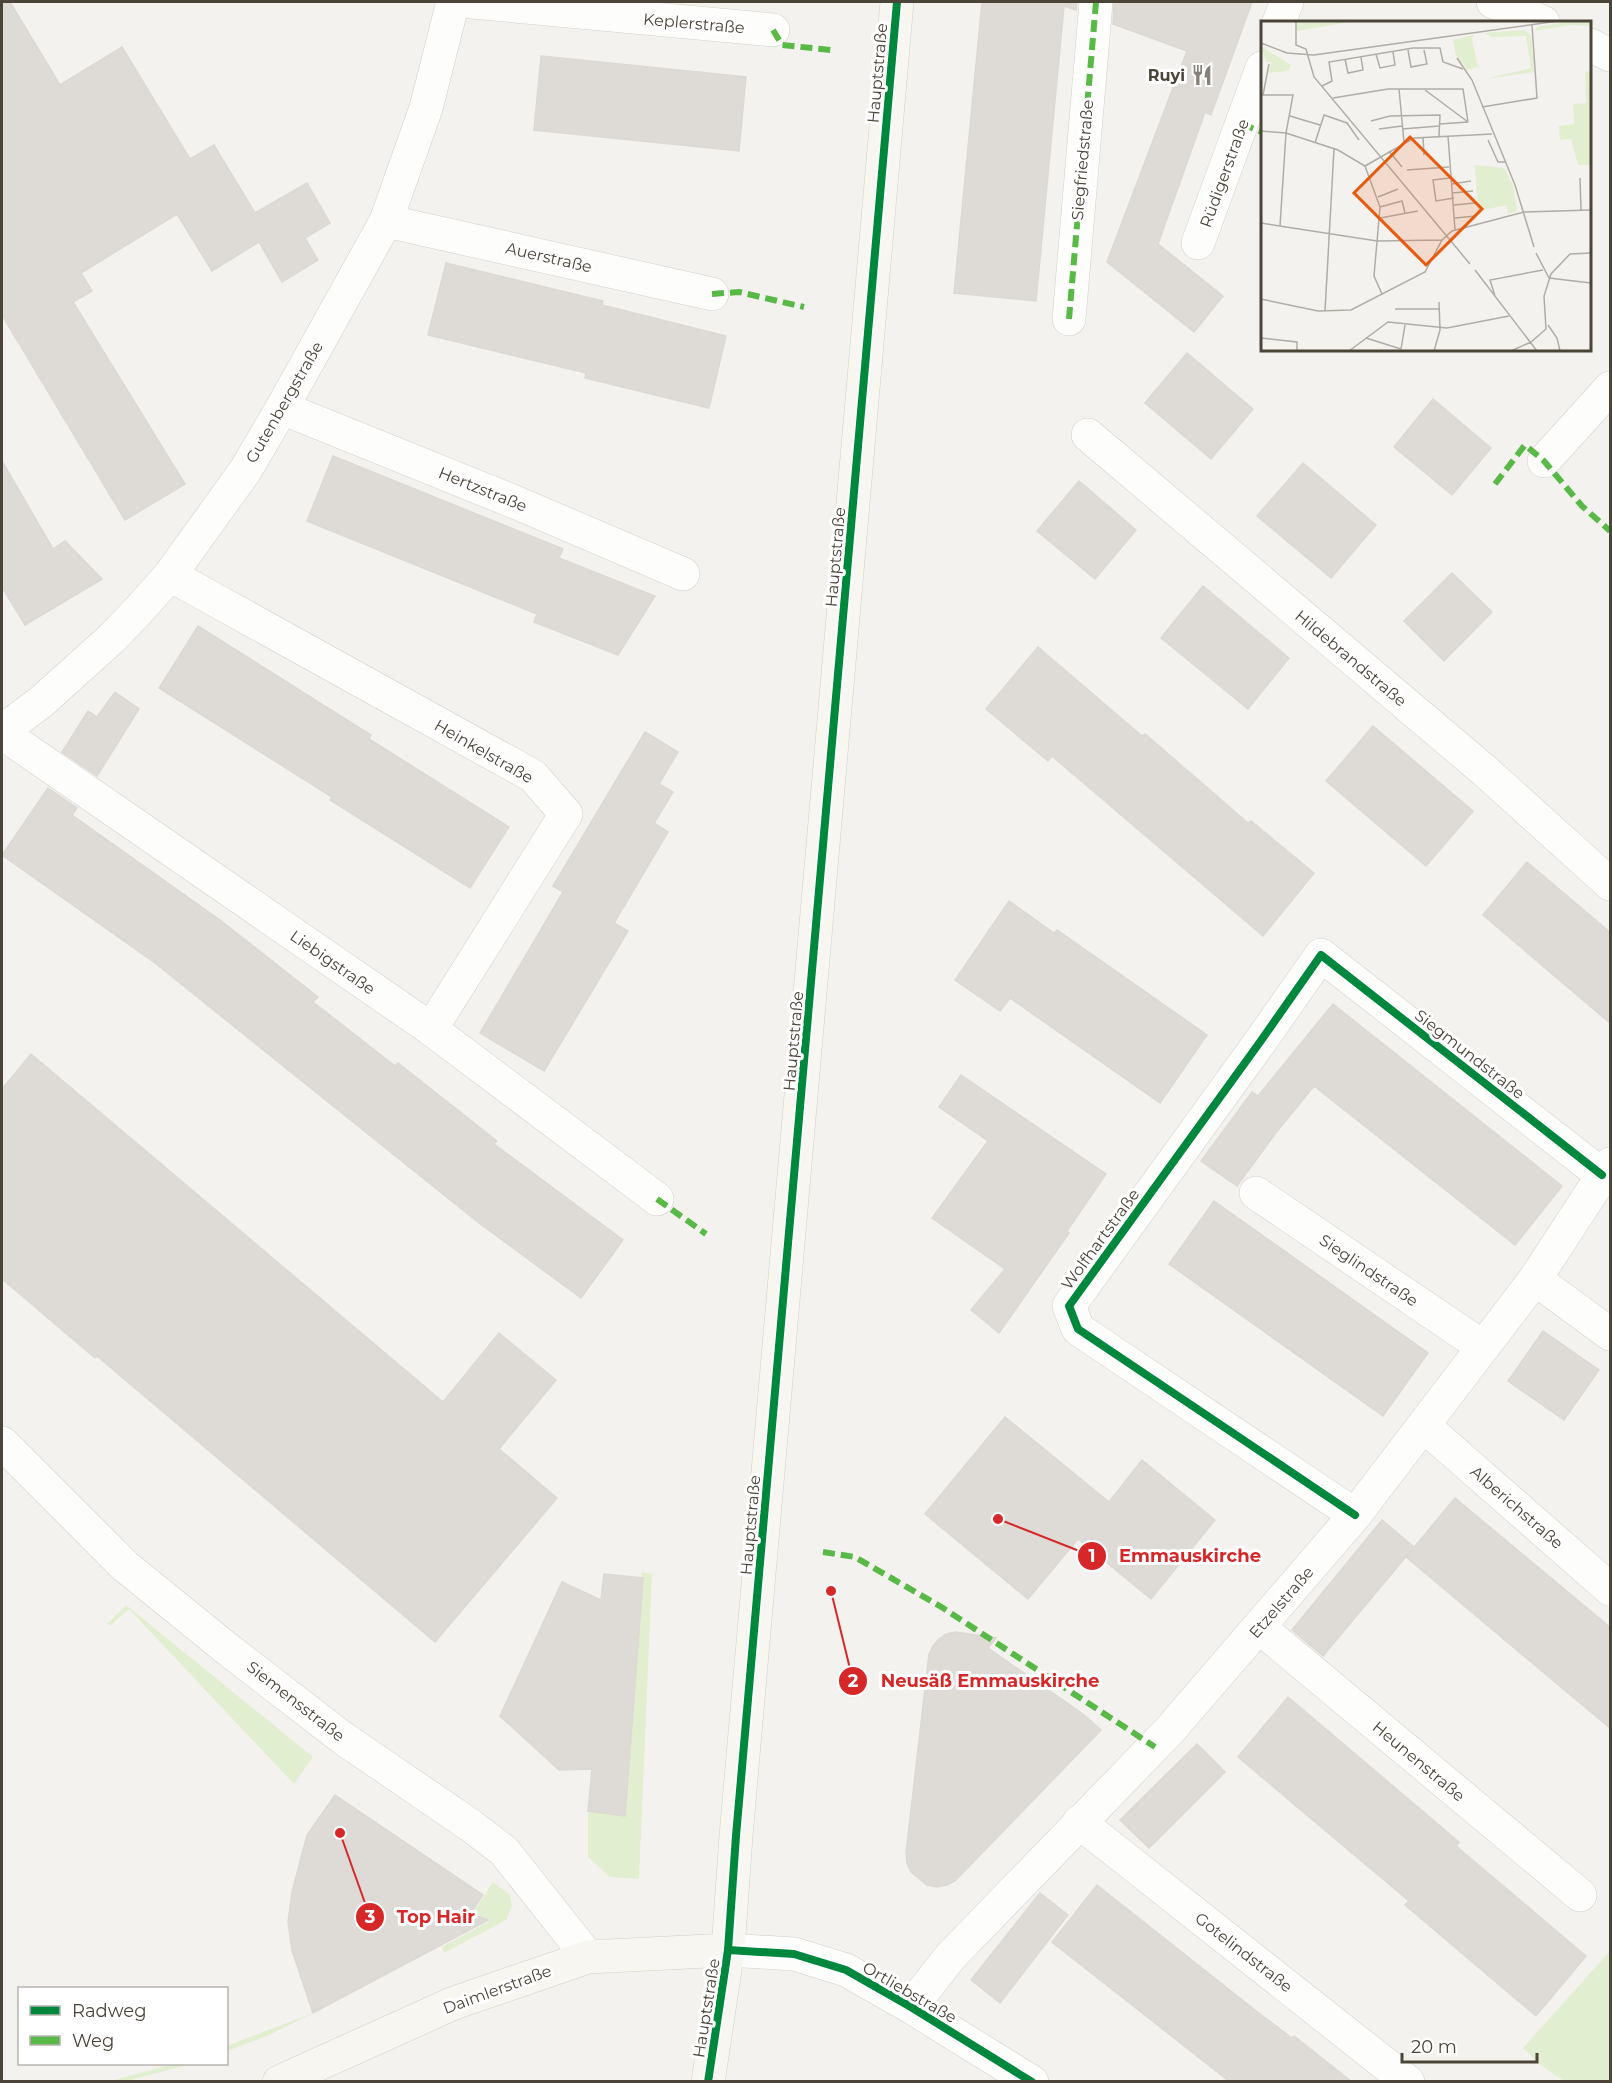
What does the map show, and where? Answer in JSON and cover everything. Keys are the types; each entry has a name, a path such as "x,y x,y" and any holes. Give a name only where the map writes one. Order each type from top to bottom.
{"street":[{"name":"Gutenbergstraße","path":"2,732 41,702 111,639 170,575 244,471 282,408 386,221 426,108 453,2"},
{"name":"Keplerstraße","path":"472,2 772,30"},
{"name":"Hauptstraße","path":"708,2082 728,1950 736,1836 897,2"},
{"name":"Siegfriedstraße","path":"1069,319 1096,2"},
{"path":"1279,21 1287,2"},
{"path":"1493,2 1540,21"},
{"path":"1591,46 1611,56"},
{"name":"Rüdigerstraße","path":"1198,243 1261,73"},
{"name":"Auerstraße","path":"386,221 712,294"},
{"path":"1544,461 1611,388"},
{"name":"Hertzstraße","path":"282,408 517,503 682,574"},
{"name":"Hildebrandstraße","path":"1088,435 1485,771 1611,884"},
{"name":"Heinkelstraße","path":"170,575 533,776 566,814 431,1029"},
{"name":"Liebigstraße","path":"2,732 431,1029 657,1199"},
{"name":"Siegmundstraße","path":"1321,955 1606,1169"},
{"name":"Wolfhartstraße","path":"1321,955 1069,1306 1078,1329 1355,1515"},
{"name":"Etzelstraße","path":"911,2007 950,1957 1079,1822 1155,1747 1355,1515 1535,1279 1606,1169"},
{"name":"Sieglindstraße","path":"1256,1193 1483,1347"},
{"path":"1535,1279 1611,1334"},
{"name":"Alberichstraße","path":"1424,1426 1611,1588"},
{"name":"Siemensstraße","path":"2,1443 125,1566 344,1739 470,1825 504,1851 588,1957"},
{"name":"Heunenstraße","path":"1259,1627 1580,1895"},
{"name":"Gotelindstraße","path":"1079,1822 1408,2082"},
{"name":"Daimlerstraße","path":"279,2082 454,2003 588,1957 728,1950"},
{"name":"Ortliebstraße","path":"728,1950 794,1954 846,1970 911,2007 1032,2082"}],"green space":[{"path":"641,1572 652,1574 639,1879 610,1877 588,1857 588,1811 625,1816 643,1578"},
{"path":"126,1605 313,1757 294,1784 129,1609 111,1625 107,1624"},
{"path":"493,1882 510,1895 512,1906 506,1920 444,1953 442,1947 490,1921 474,1912"},
{"path":"1610,1951 1610,2081 1564,2081 1539,2064 1523,2048"},
{"path":"313,2013 269,2035 228,2051 228,2046"},
{"path":"169,2065 186,2065 127,2081 111,2081"}],"building":[{"path":"2,2 10,2 60,85 122,47 190,159 214,145 255,213 307,183 330,223 305,238 318,260 282,282 259,242 212,271 177,214 81,273 92,291 73,302 185,484 125,520 2,315"},
{"path":"982,2 1077,2 1076,10 1064,6 1036,301 954,293"},
{"path":"1114,2 1252,2 1211,115 1205,112 1158,244 1223,296 1194,332 1107,262 1187,51 1113,24"},
{"path":"541,56 746,77 739,151 534,130"},
{"path":"446,263 603,301 602,305 726,336 709,408 585,378 586,373 428,335"},
{"path":"1187,353 1253,409 1211,459 1145,403"},
{"path":"1433,399 1491,448 1452,495 1394,447"},
{"path":"333,456 563,549 559,558 655,596 618,655 534,622 537,614 307,521"},
{"path":"2,461 53,549 65,541 102,579 25,625 2,587"},
{"path":"1303,463 1376,525 1331,578 1257,516"},
{"path":"1079,481 1136,530 1095,579 1037,531"},
{"path":"1452,573 1492,612 1444,661 1404,621"},
{"path":"1203,586 1289,658 1248,709 1161,638"},
{"path":"198,626 371,735 369,739 509,827 470,888 330,800 332,797 159,688"},
{"path":"1038,647 1142,736 1145,734 1248,823 1251,821 1314,873 1263,936 1052,756 1048,761 986,709"},
{"path":"115,692 139,709 97,776 62,752 88,711 97,717"},
{"path":"1373,726 1473,811 1426,866 1326,781"},
{"path":"645,732 678,752 659,784 673,792 654,823 668,832 614,923 628,931 544,1071 480,1033 563,892 553,886"},
{"path":"48,788 77,808 72,815 220,920 318,997 313,1002 395,1066 398,1063 497,1141 494,1144 623,1240 581,1298 479,1223 155,963 2,855"},
{"path":"1527,862 1611,933 1611,1024 1483,915"},
{"path":"1009,901 1054,933 1057,930 1207,1035 1160,1103 1010,998 1000,1011 955,980"},
{"path":"1333,1004 1562,1186 1515,1245 1314,1086 1237,1186 1201,1161 1252,1092 1258,1096"},
{"path":"31,1054 443,1402 499,1333 556,1380 499,1449 557,1498 435,1642 97,1356 95,1358 2,1279 2,1089"},
{"path":"961,1075 1106,1174 1067,1231 1069,1233 999,1333 971,1310 1005,1269 932,1218 988,1141 939,1107"},
{"path":"1214,1201 1428,1353 1383,1416 1169,1264"},
{"path":"1543,1331 1599,1370 1564,1420 1508,1381"},
{"path":"1005,1417 1109,1502 1142,1460 1215,1520 1151,1599 1078,1539 1028,1599 925,1514"},
{"path":"1455,1498 1611,1628 1611,1729 1406,1557"},
{"path":"1382,1520 1414,1547 1323,1656 1292,1630"},
{"path":"604,1574 643,1578 625,1816 588,1811 592,1769 559,1770 500,1716 562,1582 601,1600"},
{"path":"955,1632 996,1638 988,1648 1083,1714 1101,1730 955,1881 937,1887 927,1885 911,1872 906,1853 929,1654 939,1639"},
{"path":"1288,1697 1459,1842 1456,1846 1586,1956 1536,2016 1405,1905 1409,1901 1238,1757"},
{"path":"1197,1744 1225,1772 1149,1848 1120,1820"},
{"path":"335,1795 483,1895 471,1913 488,1920 313,2013 292,1950 288,1922 292,1892 307,1835"},
{"path":"1097,1885 1260,2014 1292,2038 1294,2036 1352,2082 1230,2082 1052,1942"},
{"path":"1040,1893 1068,1915 1000,2003 971,1980"}],"marked path":[{"path":"1069,319 1096,2"},
{"path":"773,30 782,45 831,50"},
{"path":"1242,124 1261,132"},
{"path":"712,294 739,292 804,307"},
{"path":"1495,484 1525,445 1544,461 1582,506 1610,531"},
{"path":"657,1199 706,1234"},
{"path":"823,1552 855,1557 943,1608 1155,1747"}],"cycle path":[{"path":"708,2082 728,1950 736,1836 897,2"},
{"path":"1355,1515 1078,1329 1069,1306 1321,955 1602,1175"},
{"path":"728,1950 794,1954 846,1970 911,2007 1032,2082"}],"place":[{"name":"Ruyi","path":"1202,75"},
{"name":"Emmauskirche","path":"998,1519"},
{"name":"Neusäß Emmauskirche","path":"831,1591"},
{"name":"Top Hair","path":"340,1833"}]}
